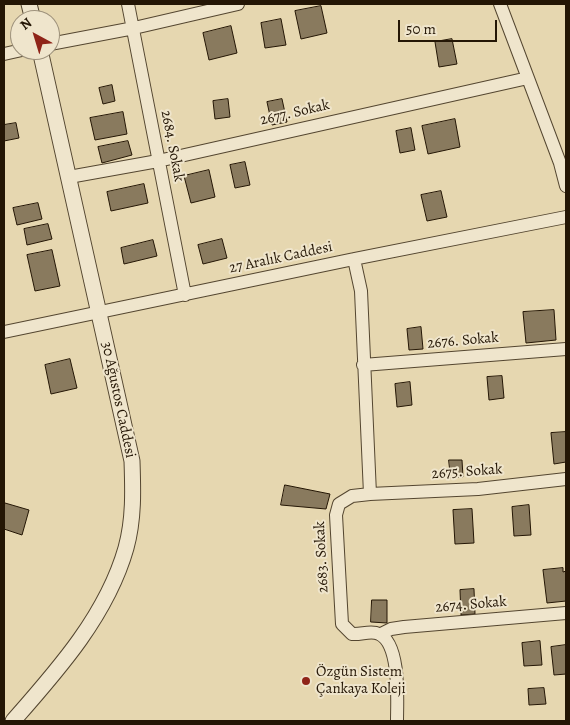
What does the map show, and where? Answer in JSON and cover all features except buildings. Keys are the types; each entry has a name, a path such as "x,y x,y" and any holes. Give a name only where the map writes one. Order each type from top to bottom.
{"street":[{"name":"2684. Sokak","path":"128,4 185,295"},
{"path":"60,42 134,28 238,4"},
{"path":"500,4 566,186"},
{"name":"30 Ağustos Caddesi","path":"13,721 88,629 110,589 126,547 133,504 132,461 42,60"},
{"name":"2677. Sokak","path":"68,177 158,161 528,78"},
{"name":"27 Aralık Caddesi","path":"4,332 354,258 566,217"},
{"path":"354,258 361,292 370,494"},
{"name":"2676. Sokak","path":"363,366 566,349"},
{"name":"2675. Sokak","path":"370,494 478,488 566,479"},
{"name":"2683. Sokak","path":"370,494 352,496 339,504 336,515 342,624 352,634 373,632 381,634"},
{"name":"2674. Sokak","path":"381,634 391,629 404,627 566,613"},
{"path":"381,634 396,664 397,721"}],"place":[{"name":"Özgün Sistem Çankaya Koleji","path":"306,681"}]}
